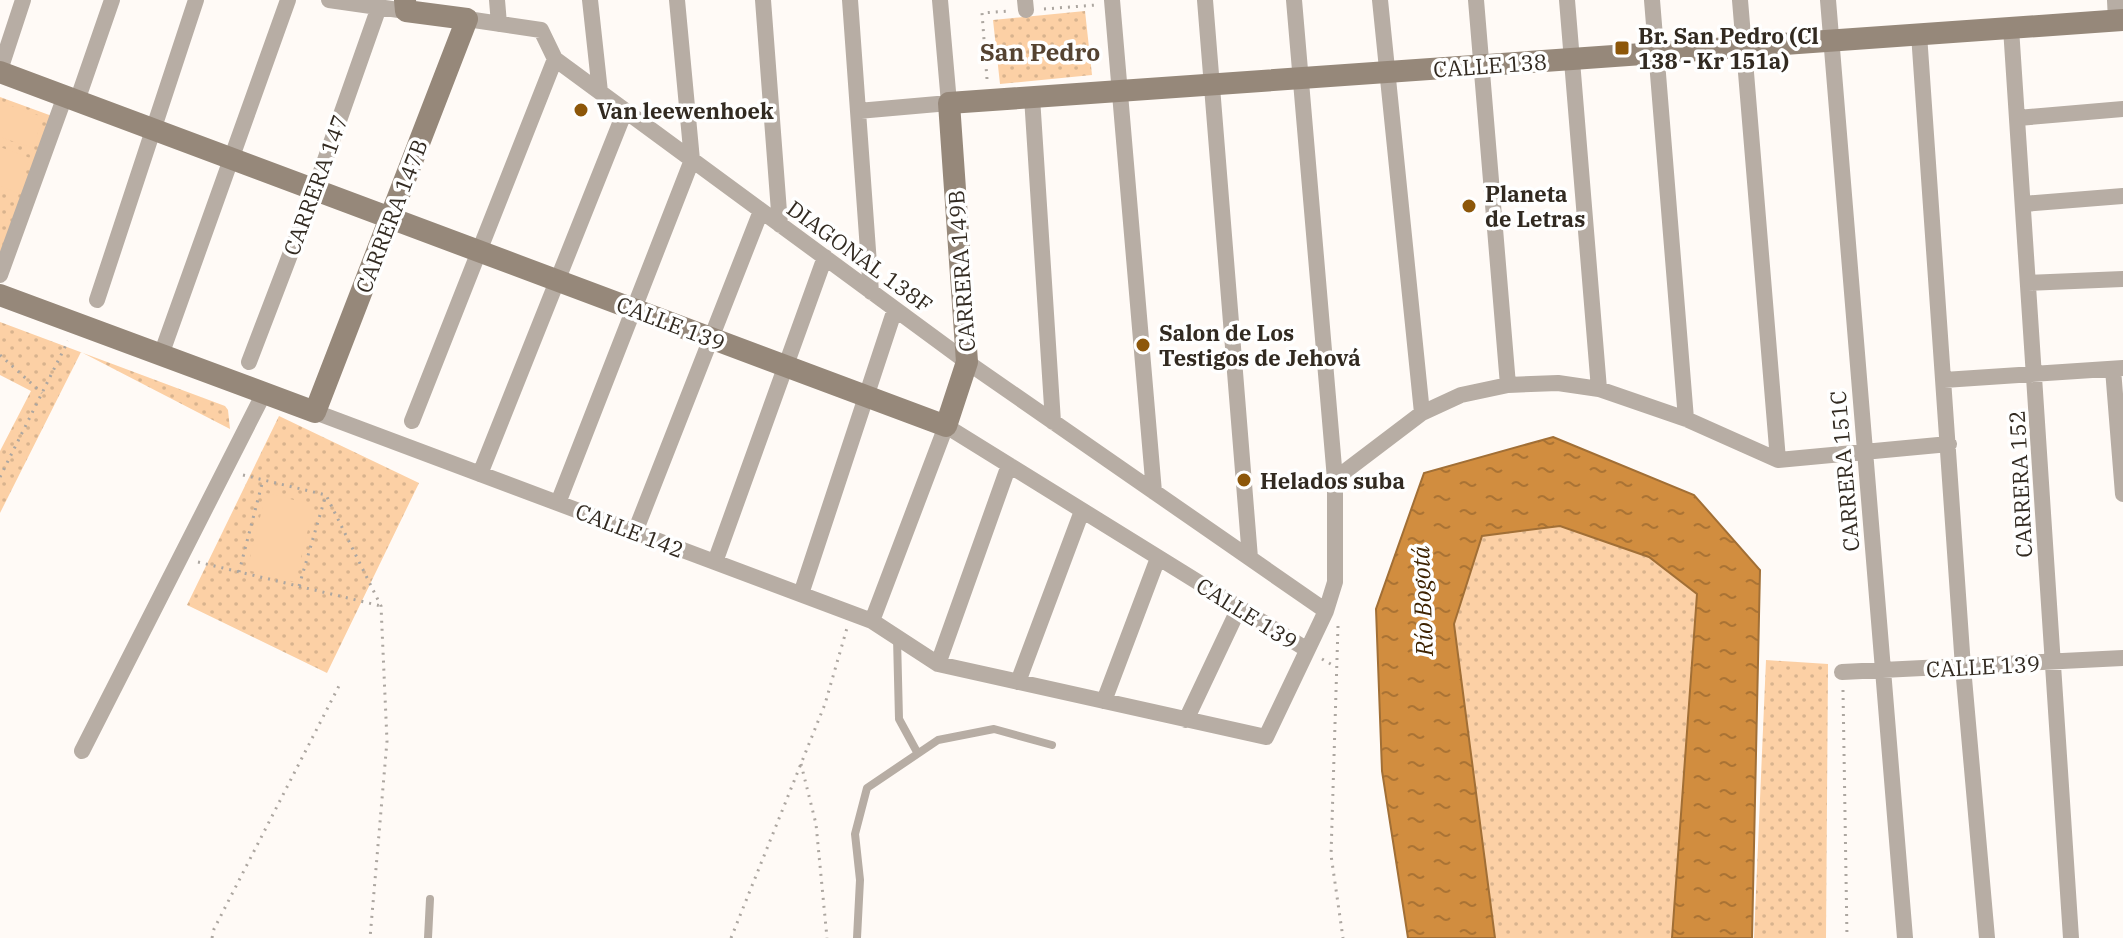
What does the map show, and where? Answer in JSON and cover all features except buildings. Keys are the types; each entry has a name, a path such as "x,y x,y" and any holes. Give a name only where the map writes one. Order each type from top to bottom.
{"main road":[{"path":"406,5 467,19"},
{"name":"CALLE 138","path":"949,103 2011,28 2118,13"},
{"name":"CARRERA 147B","path":"315,412 467,19"},
{"name":"CALLE 139","path":"0,71 946,426"},
{"name":"CARRERA 149B","path":"946,426 967,362 949,103"},
{"name":"CALLE 142","path":"0,295 315,412"}],"street":[{"path":"0,71 23,0"},
{"path":"0,275 112,0"},
{"path":"97,300 196,0"},
{"path":"161,355 288,0"},
{"path":"329,0 379,7 406,5"},
{"path":"467,19 499,24 497,0"},
{"path":"590,0 600,92"},
{"path":"558,503 692,160 677,0"},
{"path":"763,0 780,225"},
{"path":"850,0 871,292"},
{"name":"CARRERA 149B","path":"940,0 949,103"},
{"path":"1112,0 1154,492"},
{"path":"1205,0 1250,558"},
{"path":"1294,0 1335,479 1332,613 1306,649"},
{"path":"1380,0 1422,413"},
{"path":"1476,0 1508,385"},
{"path":"1567,0 1599,389"},
{"path":"1652,0 1686,419"},
{"path":"1740,0 1778,460"},
{"name":"CARRERA 151C","path":"1828,0 1905,938"},
{"name":"CARRERA 147","path":"249,362 315,190 379,7"},
{"name":"DIAGONAL 138F","path":"499,24 541,30 555,59 625,111 967,362 1332,613"},
{"name":"CARRERA 152","path":"2011,28 2071,938"},
{"path":"1919,34 1963,667 1987,938"},
{"path":"412,421 555,59"},
{"path":"1032,97 1053,422"},
{"name":"CALLE 138","path":"858,111 949,103"},
{"path":"2018,118 2123,109"},
{"path":"480,474 625,111"},
{"path":"2023,204 2123,196"},
{"path":"635,532 761,211"},
{"path":"715,562 825,257"},
{"path":"2028,283 2123,279"},
{"path":"801,594 895,309"},
{"path":"1944,380 2118,369 2123,494"},
{"path":"1335,479 1422,413 1461,395 1508,385 1558,383 1599,389 1686,419 1778,460 1949,444"},
{"path":"82,751 264,393"},
{"name":"CALLE 142","path":"315,412 872,621 938,664 1266,737 1306,649"},
{"name":"CARRERA 149B","path":"872,621 946,426"},
{"name":"CALLE 139","path":"946,426 1306,649"},
{"path":"938,664 1009,465"},
{"path":"1018,682 1082,511"},
{"path":"1104,701 1158,558"},
{"path":"1186,720 1239,608"},
{"name":"CALLE 139","path":"1842,672 2123,658"}],"lane":[{"path":"897,637 899,719 917,752"},
{"path":"857,938 860,880 855,834 867,788 938,740 994,729 1052,745"},
{"path":"428,938 430,899"}],"path":[{"path":"0,477 77,324"},
{"path":"0,355 42,393"},
{"path":"243,475 326,495"},
{"path":"239,572 263,480"},
{"path":"299,586 326,495"},
{"path":"326,495 381,606 387,741 370,938"},
{"path":"198,562 381,606"},
{"path":"731,938 825,704 851,613"},
{"path":"1332,613 1331,855 1343,938"},
{"path":"1842,672 1847,938"},
{"path":"212,938 341,682"},
{"path":"801,764 816,824 827,938"}],"shaded area":[{"path":"1085,11 1092,75 1000,84 993,20"},
{"path":"0,97 52,116 0,266"},
{"path":"0,102 43,117 33,148 0,137"},
{"path":"0,147 30,158 18,193 0,186"},
{"path":"0,322 81,352 0,513 0,451 31,391 0,375"},
{"path":"83,353 225,406 230,429"},
{"path":"279,416 419,483 327,673 187,605"},
{"path":"266,493 314,505 295,582 247,570"},
{"path":"1560,526 1649,557 1697,594 1674,938 1495,938 1454,623 1482,536"},
{"path":"1766,660 1828,664 1826,938 1754,938"}],"water":[{"name":"Río Bogotá","path":"1553,437 1694,495 1760,570 1752,938 1672,938 1697,594 1649,557 1560,526 1482,536 1454,624 1495,938 1408,938 1382,771 1376,609 1424,473"}],"place":[{"name":"Br. San Pedro (Cl 138 - Kr 151a)","path":"1622,48"},
{"name":"Van leewenhoek","path":"581,110"},
{"name":"Planeta de Letras","path":"1469,206"},
{"name":"Salon de Los Testigos de Jehová","path":"1143,345"},
{"name":"Helados suba","path":"1244,480"}],"district":[{"name":"San Pedro","path":"1040,52"}]}
